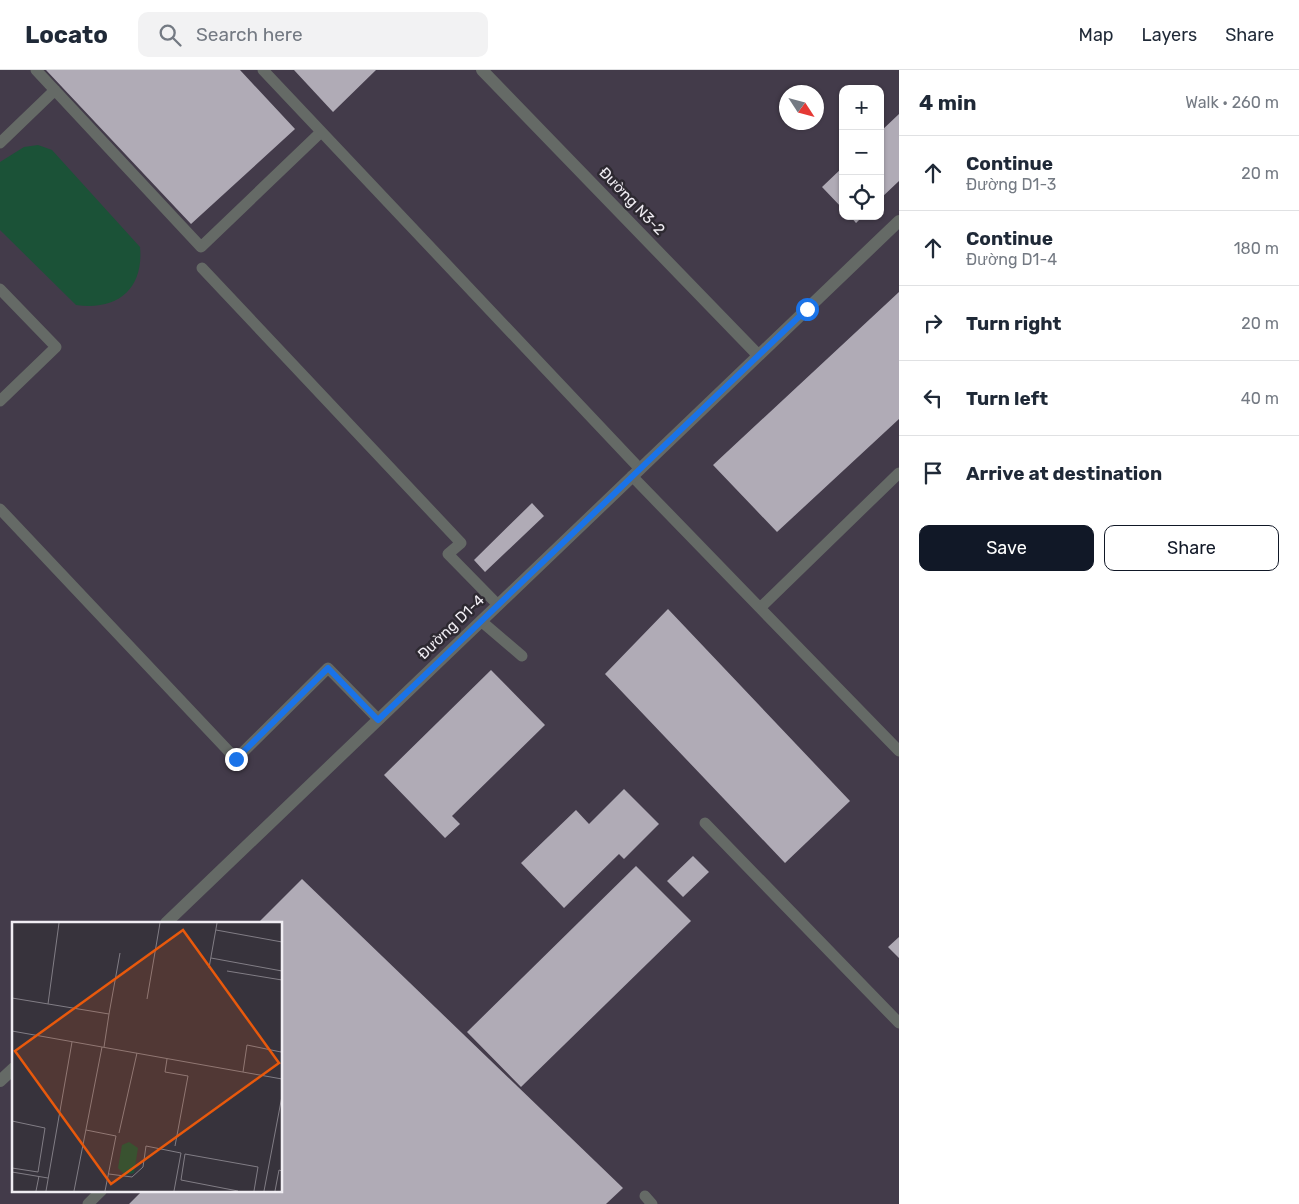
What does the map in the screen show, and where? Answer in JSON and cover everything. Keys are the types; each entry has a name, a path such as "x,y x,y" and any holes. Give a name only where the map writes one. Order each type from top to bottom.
{"street":[{"name":"Đường N3-2","path":"482,70 758,355"},
{"name":"Đường D1-4","path":"167,922 899,221"},
{"path":"0,1081 12,1070"}],"lane":[{"path":"36,70 201,247 321,132"},
{"path":"263,70 760,608 899,750"},
{"path":"0,143 55,90"},
{"path":"202,268 461,543 448,554 498,605"},
{"path":"0,289 56,347 0,401"},
{"path":"760,608 899,472"},
{"path":"0,510 236,759 328,668 378,720"},
{"path":"481,621 522,656"},
{"path":"705,823 899,1024"},
{"path":"88,1204 100,1192"}],"shaded area":[{"path":"0,70 899,70 899,1204 0,1204"}],"green space":[{"path":"38,145 52,150 140,247 140,262 137,275 125,294 115,300 91,306 76,305 0,230 0,162 24,147"}],"building":[{"path":"46,70 240,70 295,129 191,224"},
{"path":"294,70 376,70 333,112"},
{"path":"899,114 899,181 884,195 884,130"},
{"path":"839,171 839,205 822,187"},
{"path":"899,292 899,419 777,532 713,465"},
{"path":"532,503 544,516 485,572 474,560"},
{"path":"668,609 850,801 785,863 605,674"},
{"path":"491,670 545,725 452,816 460,824 445,838 384,775"},
{"path":"624,789 659,824 624,859 619,854 564,908 521,863 576,810 589,824"},
{"path":"693,856 709,872 683,897 667,881"},
{"path":"636,866 691,921 521,1087 467,1032"},
{"path":"302,879 623,1188 606,1204 129,1204 141,1192 282,1192 282,922 259,922"},
{"path":"899,937 899,958 888,947"}],"route":[{"path":"236,759 328,668 378,720 807,309"}]}
